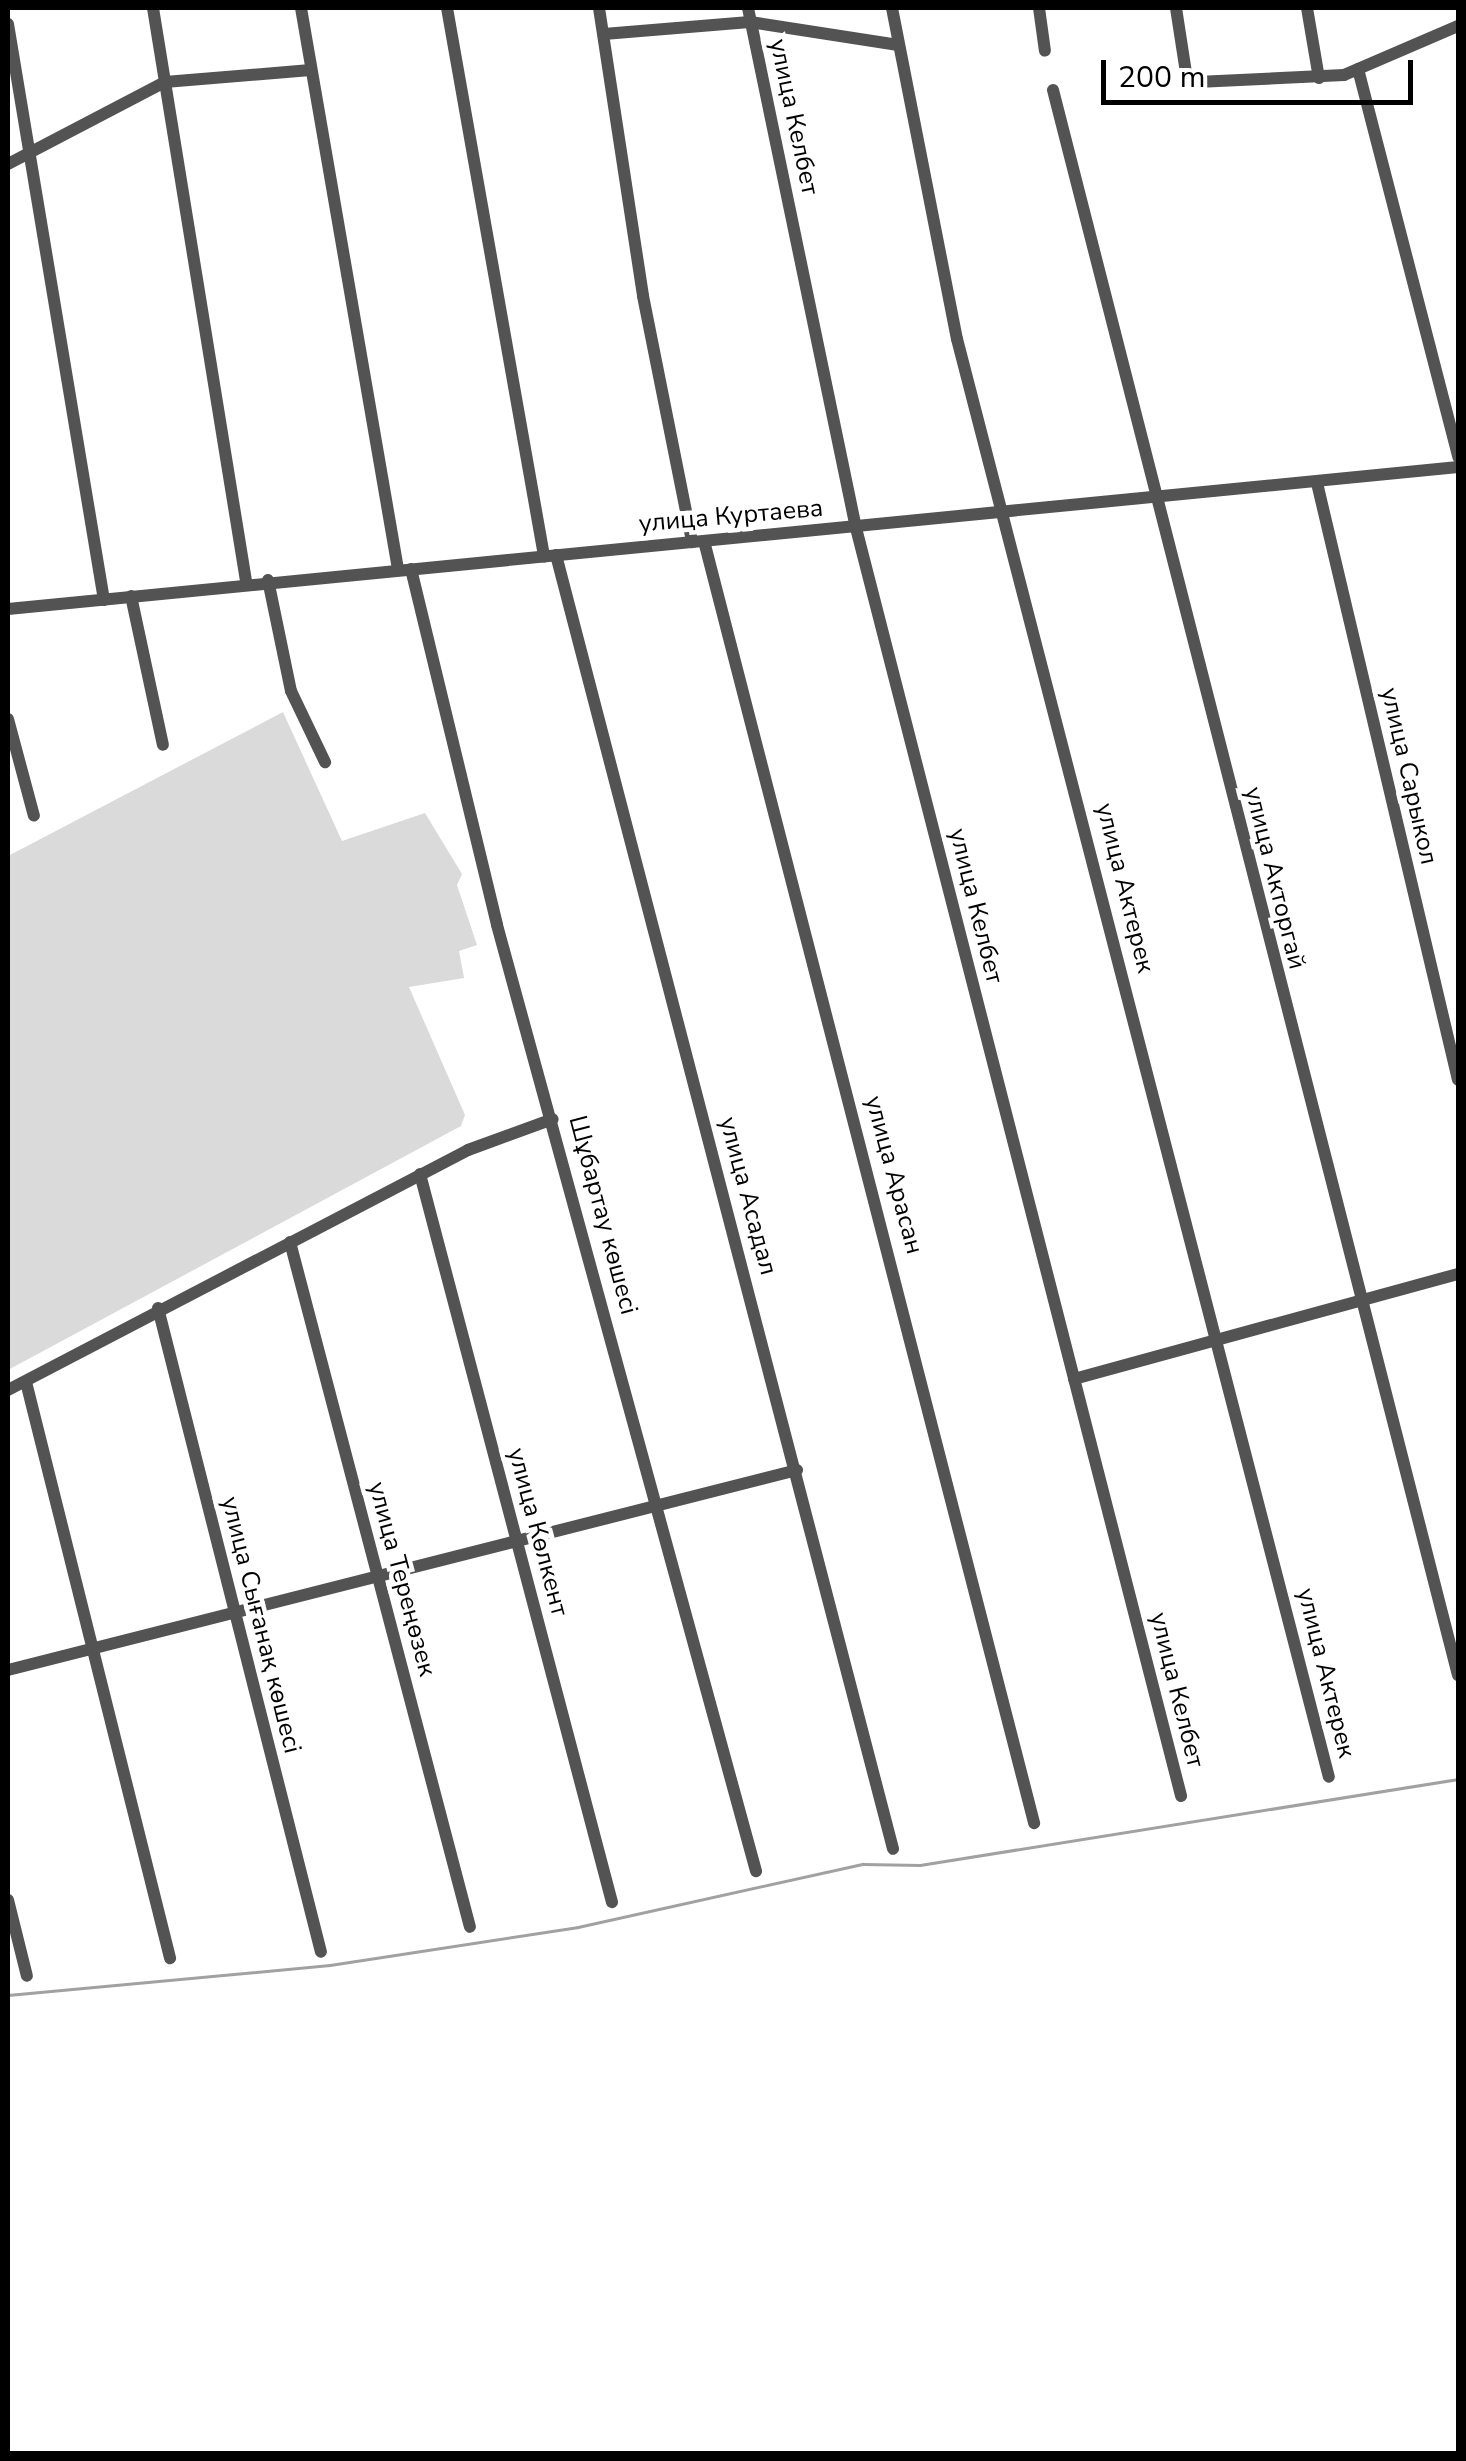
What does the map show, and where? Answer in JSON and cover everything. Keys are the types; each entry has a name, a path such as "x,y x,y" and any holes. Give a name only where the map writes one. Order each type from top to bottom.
{"street":[{"path":"153,8 246,581"},
{"name":"Шұбартау көшесі","path":"301,8 404,570 756,1871"},
{"name":"улица Асадал","path":"447,8 550,556 797,1470 894,1849"},
{"name":"улица Арасан","path":"599,8 643,296 698,541 1034,1823"},
{"name":"улица Актерек","path":"892,8 957,339 1006,512 1329,1777"},
{"path":"1038,8 1046,50"},
{"path":"1176,8 1187,79 1318,78 1358,70 1458,26"},
{"path":"1307,8 1318,78"},
{"path":"604,34 749,14 898,45"},
{"name":"улица Келбет","path":"749,14 856,528 1180,1796"},
{"path":"8,24 104,600"},
{"path":"8,164 165,82 312,70"},
{"path":"1358,70 1458,457"},
{"name":"улица Акторгай","path":"1053,90 1458,1675"},
{"name":"улица Куртаева","path":"8,609 246,581 856,528 1458,468"},
{"name":"улица Сарыкол","path":"1316,482 1455,1053 1458,1080"},
{"path":"268,580 291,691 324,762"},
{"path":"131,596 163,745"},
{"path":"8,719 34,816"},
{"path":"8,1390 420,1174 553,1119"},
{"name":"улица Көлкент","path":"420,1174 612,1902"},
{"name":"улица Тереңөзек","path":"290,1242 470,1927"},
{"path":"1074,1380 1458,1274"},
{"name":"улица Сығанақ көшесі","path":"158,1308 321,1952"},
{"path":"26,1382 170,1958"},
{"path":"8,1670 516,1538 797,1470"},
{"path":"8,1900 27,1976"}],"shaded area":[{"path":"283,712 342,841 425,813 462,874 457,885 477,945 459,951 464,978 409,987 465,1115 461,1126 8,1370 8,856"}],"waterway":[{"path":"8,1995 330,1965 578,1927 863,1864 920,1865 1458,1779"}]}
